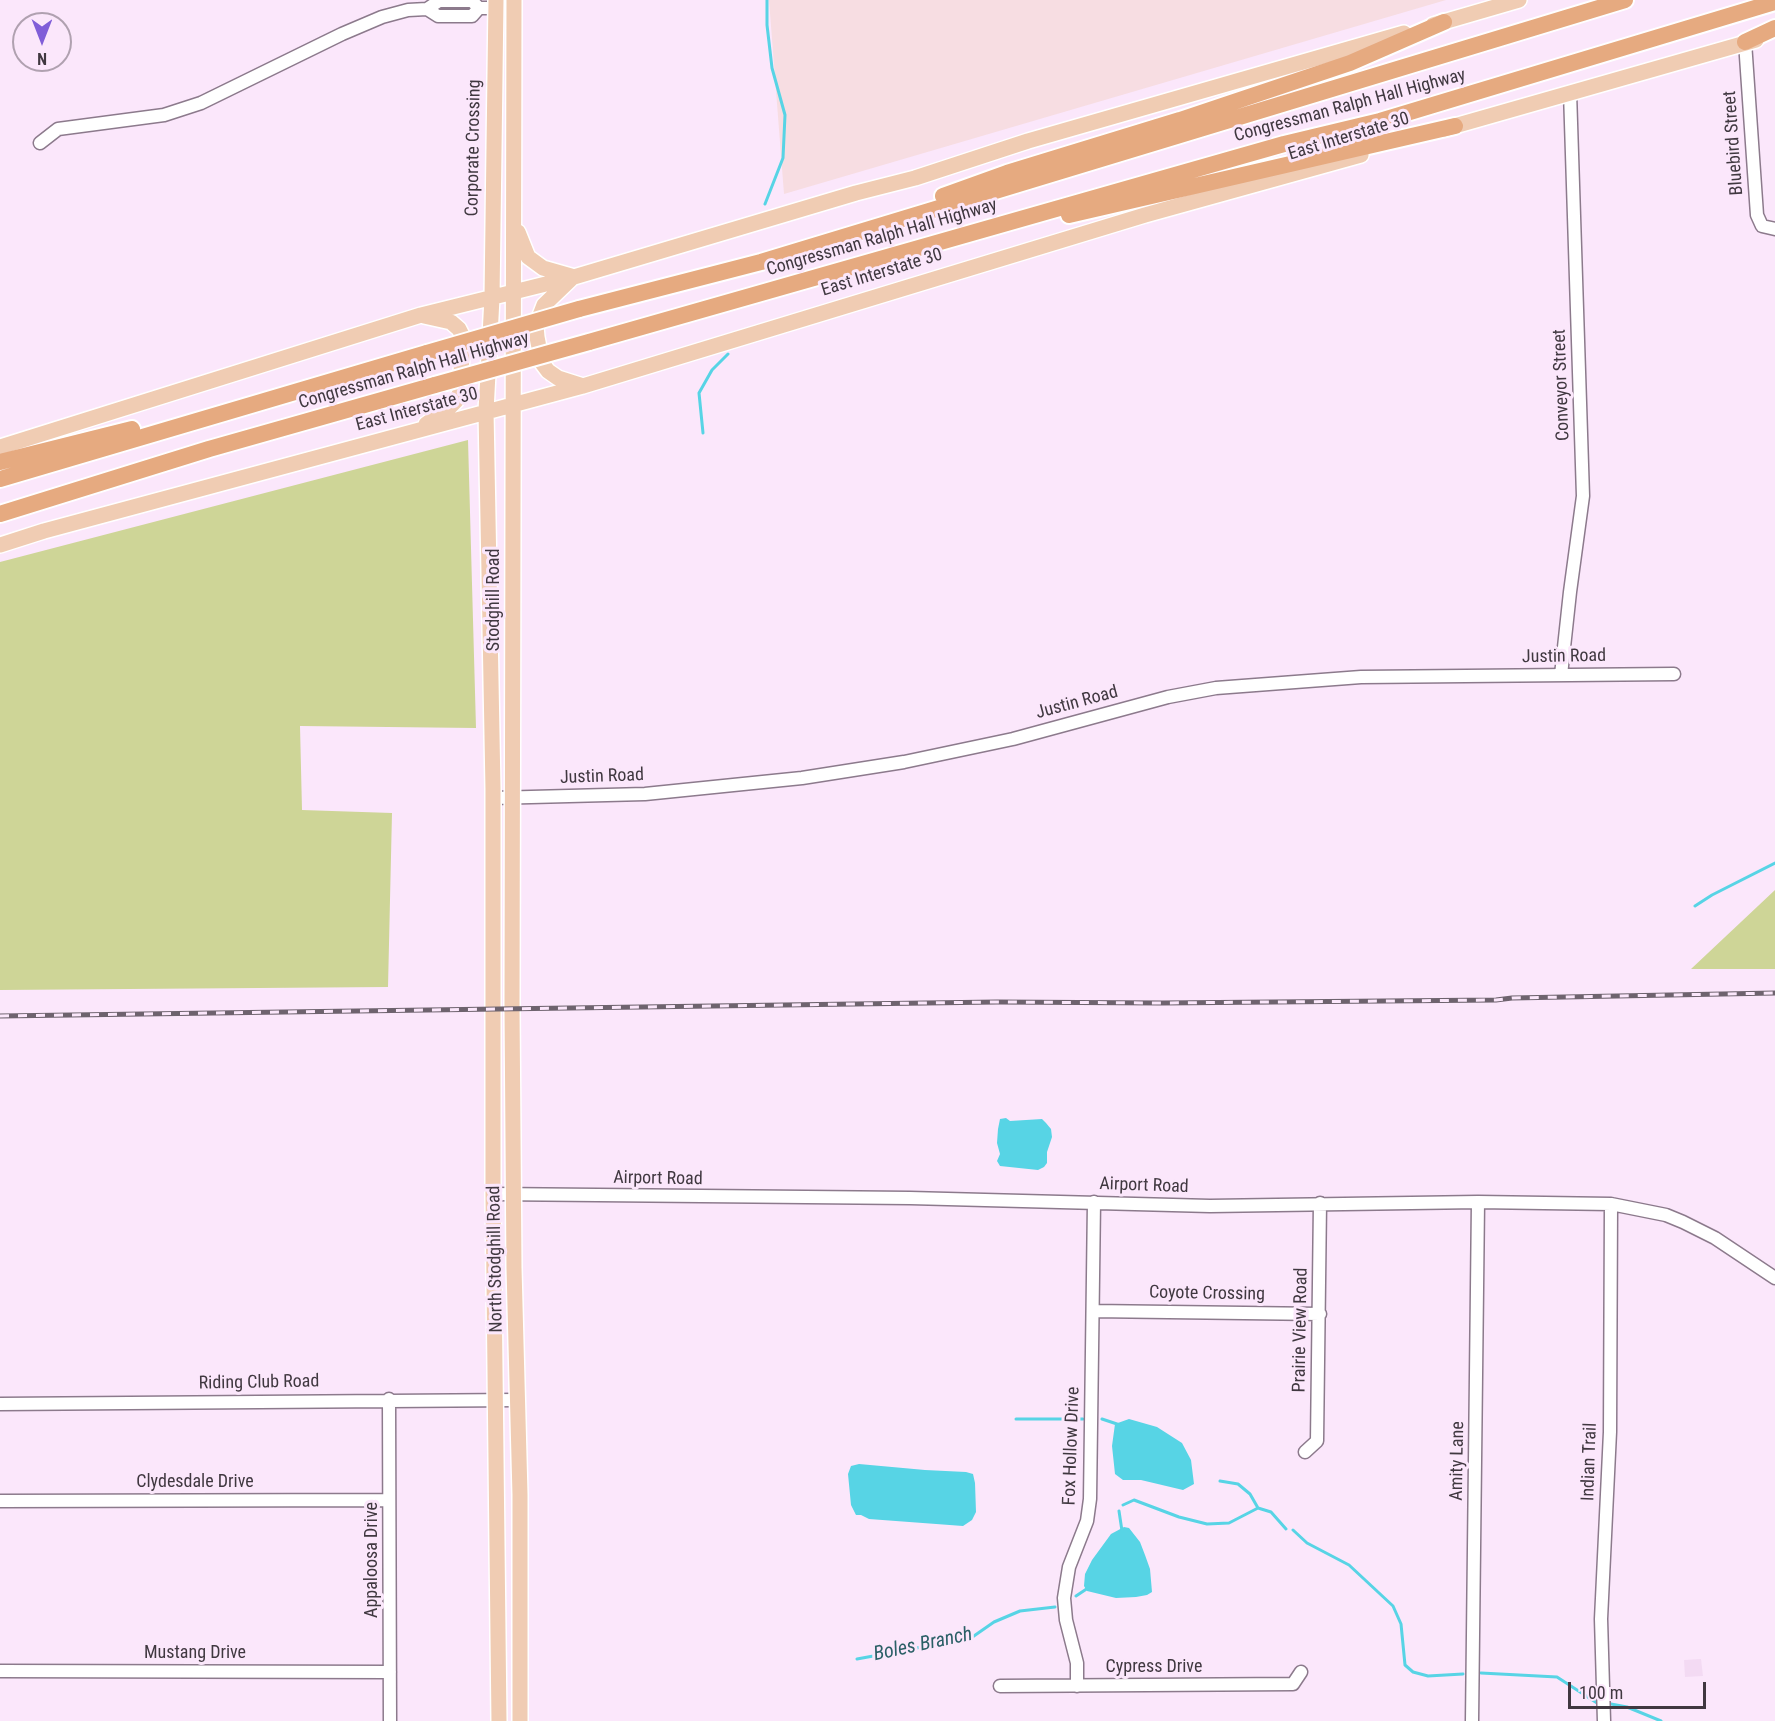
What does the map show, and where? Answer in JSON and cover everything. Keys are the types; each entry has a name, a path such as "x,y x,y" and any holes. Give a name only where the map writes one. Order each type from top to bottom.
{"highway":[{"name":"Congressman Ralph Hall Highway","path":"0,479 579,309 761,262 1625,0"},
{"name":"Congressman Ralph Hall Highway","path":"0,514 209,449 1261,150 1380,121 1775,2"},
{"path":"860,232 895,214 1006,173 1180,120 1350,63 1444,22"},
{"path":"1745,42 1775,28"},
{"path":"812,279 865,270 1075,214 1455,126"},
{"path":"0,462 135,428 245,407"},
{"path":"0,526 180,465 209,449"}],"main road":[{"path":"514,0 514,291"},
{"path":"0,447 421,315 574,277 856,193 915,178 1028,141 1519,0"},
{"name":"Corporate Crossing","path":"486,411 492,297 496,4"},
{"name":"East Interstate 30","path":"0,545 44,531 583,386 1111,225 1775,35"},
{"path":"514,222 528,257 543,268 574,277"},
{"path":"574,277 544,305 536,326 542,363 548,371 558,378 583,386"},
{"name":"Stodghill Road","path":"513,797 514,291"},
{"path":"416,431 456,401 460,392 463,358 463,337 459,329 451,322 421,315"},
{"name":"Stodghill Road","path":"486,411 493,798"},
{"name":"North Stodghill Road","path":"513,797 514,1195 520,1721"},
{"name":"North Stodghill Road","path":"493,798 493,1194 499,1721"}],"street":[{"path":"40,143 58,129 164,114 201,103 382,17 408,10 427,9 438,1 472,1 479,8 496,4"},
{"name":"Bluebird Street","path":"1745,42 1757,215 1762,226 1775,229"},
{"name":"Conveyor Street","path":"1561,675 1580,524 1583,477 1570,92"},
{"name":"Justin Road","path":"493,798 645,794 802,778 1013,739 1168,697 1216,688 1361,677 1674,674"},
{"name":"Airport Road","path":"493,1194 910,1198 1229,1206 1478,1202 1611,1204 1666,1215 1683,1222 1715,1238 1775,1278"},
{"name":"Fox Hollow Drive","path":"1077,1686 1077,1663 1066,1620 1064,1599 1069,1567 1087,1521 1090,1499 1094,1202"},
{"name":"Amity Lane","path":"1472,1721 1478,1202"},
{"name":"Prairie View Road","path":"1305,1452 1317,1440 1320,1203"},
{"name":"Indian Trail","path":"1604,1721 1601,1619 1610,1432 1611,1204"},
{"name":"Coyote Crossing","path":"1093,1311 1320,1314"},
{"name":"Riding Club Road","path":"0,1404 389,1399 518,1400"},
{"name":"Appaloosa Drive","path":"389,1399 390,1721"},
{"name":"Clydesdale Drive","path":"0,1501 389,1500"},
{"name":"Mustang Drive","path":"0,1671 390,1672"},
{"name":"Cypress Drive","path":"1000,1686 1293,1684 1301,1672"}],"shaded area":[{"path":"769,0 1446,0 784,194"},
{"path":"1701,1659 1703,1676 1685,1677 1684,1660"}],"green space":[{"path":"468,440 476,728 300,726 302,810 392,813 388,987 0,990 0,562"},
{"path":"1775,890 1775,969 1691,969"}],"water":[{"path":"1006,1118 1010,1121 1042,1119 1051,1129 1052,1137 1047,1152 1047,1163 1044,1167 1038,1170 1000,1166 997,1161 1000,1154 997,1143 998,1129 1000,1119"},
{"path":"1129,1419 1157,1427 1182,1443 1191,1460 1194,1484 1183,1490 1141,1480 1123,1480 1115,1474 1112,1446 1115,1424"},
{"path":"859,1464 973,1474 976,1512 972,1520 963,1526 869,1519 856,1515 851,1505 848,1474 851,1466"},
{"path":"1124,1527 1129,1528 1140,1542 1150,1569 1152,1592 1136,1597 1116,1598 1087,1591 1084,1586 1085,1574 1092,1560 1111,1534"}],"waterway":[{"path":"765,204 783,158 785,115 772,68 767,25 767,0"},
{"path":"703,433 699,393 712,370 728,354"},
{"path":"1695,906 1775,863"},
{"path":"1016,1419 1083,1419"},
{"path":"1102,1419 1120,1425"},
{"path":"1220,1481 1238,1484 1250,1494 1258,1508"},
{"name":"Boles Branch","path":"1123,1505 1134,1500 1179,1517 1207,1524 1229,1523 1258,1508 1271,1512 1286,1529"},
{"name":"Boles Branch","path":"1119,1511 1122,1531"},
{"name":"Boles Branch","path":"1293,1530 1307,1543 1349,1565 1393,1606 1401,1624 1405,1665 1413,1672 1428,1676 1463,1674"},
{"name":"Boles Branch","path":"1076,1596 1088,1588"},
{"name":"Boles Branch","path":"857,1659 971,1638 994,1622 1020,1611 1055,1607"},
{"name":"Boles Branch","path":"1481,1673 1557,1677 1597,1703"},
{"name":"Boles Branch","path":"1611,1704 1627,1707 1661,1721"}],"railway":[{"path":"0,1016 997,1002 1496,1000 1775,993"}]}
